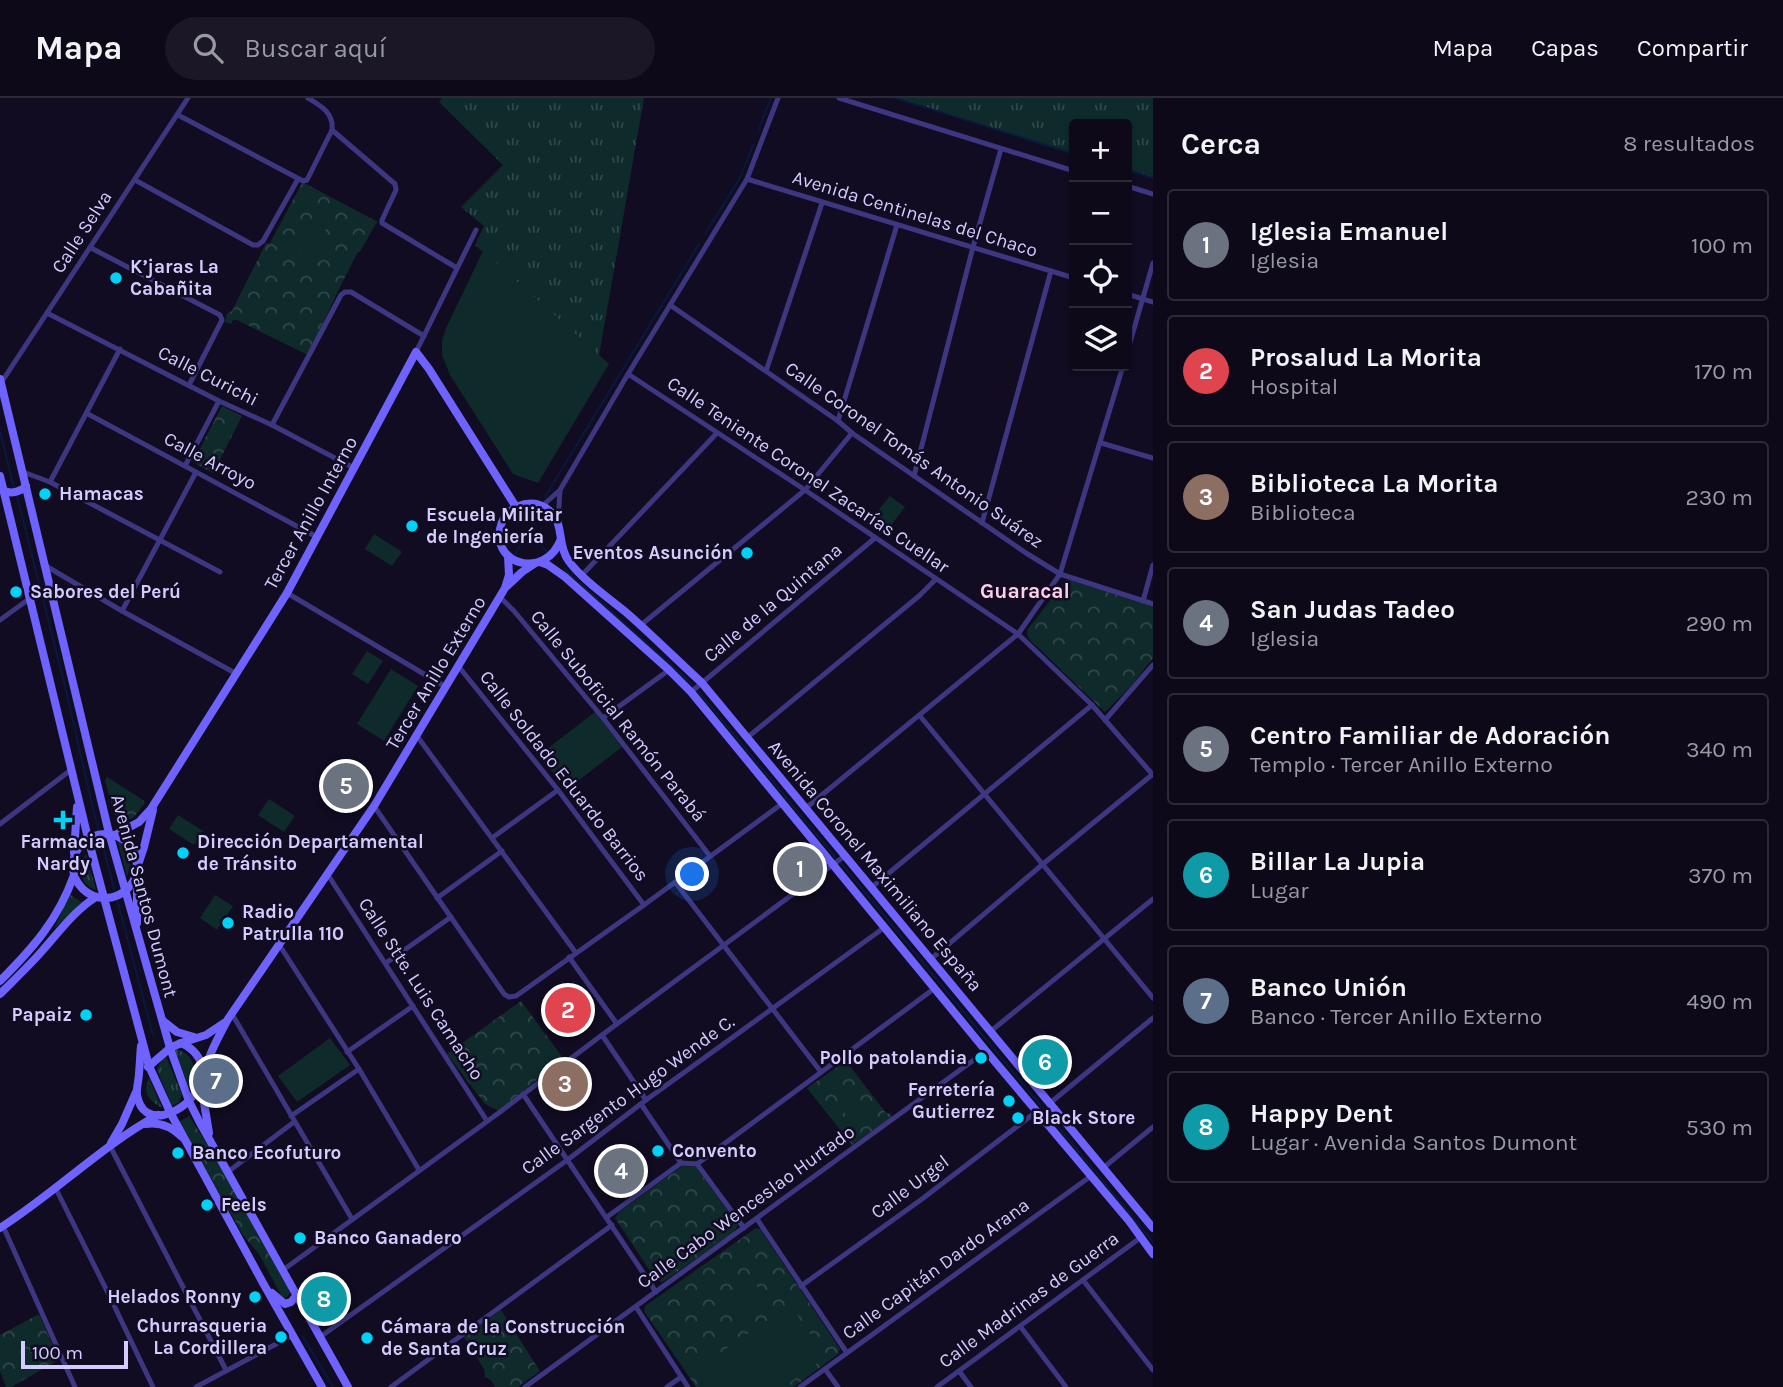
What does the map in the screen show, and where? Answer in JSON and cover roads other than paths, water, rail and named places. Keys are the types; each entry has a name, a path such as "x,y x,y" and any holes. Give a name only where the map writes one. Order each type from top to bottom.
{"street":[{"name":"Calle Selva","path":"1,381 188,98"},
{"path":"178,115 303,181 307,180 332,130 328,113 308,98"},
{"path":"542,506 560,490 747,180 779,98"},
{"path":"839,98 1069,169"},
{"path":"332,130 395,184 395,193 382,223 457,268"},
{"path":"914,476 1001,149"},
{"path":"135,180 253,246 263,241 298,179"},
{"name":"Avenida Centinelas del Chaco","path":"747,180 1069,276"},
{"path":"1132,188 1153,194"},
{"path":"766,371 822,203"},
{"path":"838,421 897,225"},
{"name":"Tercer Anillo Interno","path":"90,837 109,834 139,822 150,809 287,593 416,352 476,230"},
{"path":"91,248 220,315 222,320 189,385"},
{"path":"1132,335 1153,262"},
{"path":"982,523 1051,271"},
{"path":"272,425 345,292 351,292 424,336"},
{"path":"1132,296 1153,302"},
{"name":"Calle Coronel Tomás Antonio Suárez","path":"670,305 982,523 1060,574 1153,604"},
{"name":"Calle Curichi","path":"47,313 354,468"},
{"path":"50,482 120,349"},
{"path":"416,352 516,507"},
{"path":"806,808 1018,634 1060,574 1122,371"},
{"name":"Calle Teniente Coronel Zacarías Cuellar","path":"628,374 1018,634 1092,705 1153,775"},
{"name":"Avenida Santos Dumont","path":"1,381 23,472 24,488 109,834 161,1018 167,1049 210,1140 348,1387"},
{"path":"185,466 219,401"},
{"name":"Calle Arroyo","path":"88,414 317,537"},
{"path":"582,575 717,433"},
{"path":"641,625 805,490 852,433"},
{"path":"1101,443 1153,458"},
{"path":"23,472 50,482 220,572"},
{"path":"122,611 196,472"},
{"name":"Avenida Santos Dumont","path":"0,476 7,492 4,512 29,599 103,898 141,1037 171,1114 322,1387"},
{"path":"7,492 24,488"},
{"path":"558,522 542,506 529,504 516,507 508,513 500,529 503,548 508,556 525,564 537,563 554,553 561,538 558,522 560,490"},
{"name":"Avenida Coronel Maximiliano España","path":"561,538 568,561 641,625 696,688 783,803 986,1051 1050,1103 1153,1228"},
{"name":"Calle de la Quintana","path":"696,688 875,538"},
{"name":"Tercer Anillo Externo","path":"190,1101 230,1016 374,806 500,597 509,575 508,556"},
{"name":"Avenida Coronel Maximiliano España","path":"537,563 548,565 565,577 669,670 696,688 748,737 844,857 991,1031 1036,1112 1153,1254"},
{"name":"Tercer Anillo Externo","path":"505,588 522,572 537,563"},
{"path":"1143,601 1153,565"},
{"path":"45,566 235,673"},
{"path":"748,737 936,579"},
{"path":"287,593 446,688"},
{"name":"Calle Suboficial Ramón Parabá","path":"500,597 603,718 710,856"},
{"path":"0,620 29,599"},
{"path":"1105,720 1153,665"},
{"name":"Calle Soldado Eduardo Barrios","path":"459,667 558,790 644,905"},
{"path":"603,718 669,670"},
{"path":"872,887 1092,705"},
{"path":"920,716 1153,998"},
{"path":"416,736 576,953"},
{"path":"0,824 72,769"},
{"path":"931,959 1153,775"},
{"path":"492,838 558,790"},
{"path":"0,981 33,946 55,917 67,894 74,876 77,793"},
{"name":"Tercer Anillo Interno","path":"137,867 155,801"},
{"path":"374,806 504,994 509,997 516,996 783,803"},
{"path":"109,834 124,839 136,855 137,936"},
{"path":"73,860 76,851 90,837"},
{"path":"437,898 502,851"},
{"path":"283,1270 844,857"},
{"path":"0,994 79,909 124,892 133,883 137,867"},
{"name":"Calle Stte. Luis Camacho","path":"328,875 487,1121"},
{"path":"74,876 82,889 103,898"},
{"path":"675,882 821,1072"},
{"path":"991,1031 1153,898"},
{"path":"40,954 46,941 61,922 60,918 55,917"},
{"path":"386,963 451,917"},
{"name":"Calle Sargento Hugo Wende C.","path":"320,1337 885,927"},
{"path":"280,946 359,1069 419,1170"},
{"path":"569,957 617,1024"},
{"path":"607,1217 681,1163 697,1164 935,988"},
{"path":"347,1052 413,1006"},
{"path":"230,1016 352,1219"},
{"name":"Tercer Anillo Externo","path":"138,1086 151,1063 167,1049 214,1030 230,1016"},
{"path":"161,1018 177,1032 197,1038"},
{"path":"1050,1103 1153,1018"},
{"path":"602,1035 681,1163"},
{"path":"141,1037 138,1086 141,1104 148,1112 158,1115 171,1114 190,1101"},
{"path":"181,1043 194,1051 201,1060 203,1105 210,1140"},
{"name":"Calle Cabo Wenceslao Hurtado","path":"525,1387 986,1051"},
{"path":"229,1171 359,1069"},
{"path":"110,1146 138,1086"},
{"path":"523,1094 656,1292"},
{"name":"Calle Urgel","path":"801,1286 1036,1112"},
{"path":"75,1387 2,1227 110,1146 158,1115"},
{"path":"140,1125 153,1123 166,1126 188,1143"},
{"path":"1103,1168 1153,1127"},
{"path":"110,1146 226,1370"},
{"path":"697,1164 744,1228"},
{"name":"Calle Capitán Dardo Arana","path":"800,1387 1091,1176"},
{"path":"56,1189 153,1387"},
{"path":"757,1219 847,1353"},
{"path":"391,1387 612,1225"},
{"name":"Calle Madrinas de Guerra","path":"937,1387 1140,1238"},
{"path":"1083,1280 1153,1370"},
{"path":"263,1283 285,1304 291,1303 296,1295"},
{"path":"636,1307 688,1387"},
{"path":"282,1316 288,1308 298,1308 313,1326"},
{"path":"1020,1326 1066,1387"},
{"path":"196,1387 293,1335"},
{"path":"825,1369 838,1387"},
{"path":"959,1371 971,1387"},
{"path":"667,1387 681,1377"}],"waterway":[{"path":"758,131 771,98"},
{"path":"895,98 1069,152"},
{"path":"705,234 740,178 753,145"},
{"path":"1132,172 1153,178"},
{"path":"545,497 699,244"},
{"path":"0,432 14,488"},
{"path":"17,496 93,809 153,1035"},
{"path":"538,510 534,522 535,532 547,552"},
{"path":"516,553 532,524"},
{"path":"564,569 693,685"},
{"path":"697,690 836,858"},
{"path":"840,862 1153,1242"},
{"path":"303,1337 333,1387"}],"place":[{"name":"K’jaras La Cabañita","path":"116,278"},
{"name":"Hamacas","path":"45,494"},
{"name":"Escuela Militar de Ingeniería","path":"412,526"},
{"name":"Eventos Asunción","path":"747,553"},
{"name":"Sabores del Perú","path":"16,592"},
{"name":"Centro Familiar de Adoración","path":"346,786"},
{"name":"Farmacia Nardy","path":"63,820"},
{"name":"Dirección Departamental de Tránsito","path":"183,853"},
{"name":"Iglesia Emanuel","path":"800,869"},
{"name":"Radio Patrulla 110","path":"228,923"},
{"name":"Prosalud La Morita","path":"568,1010"},
{"name":"Papaiz","path":"86,1015"},
{"name":"Pollo patolandia","path":"981,1058"},
{"name":"Billar La Jupia","path":"1045,1062"},
{"name":"Banco Unión","path":"216,1081"},
{"name":"Biblioteca La Morita","path":"565,1084"},
{"name":"Ferretería Gutierrez","path":"1009,1101"},
{"name":"Black Store","path":"1018,1118"},
{"name":"Convento","path":"658,1151"},
{"name":"Banco Ecofuturo","path":"178,1153"},
{"name":"San Judas Tadeo","path":"621,1171"},
{"name":"Feels","path":"207,1205"},
{"name":"Banco Ganadero","path":"300,1238"},
{"name":"Helados Ronny","path":"255,1297"},
{"name":"Happy Dent","path":"324,1299"},
{"name":"Churrasqueria La Cordillera","path":"281,1337"},
{"name":"Cámara de la Construcción de Santa Cruz","path":"367,1338"}],"district":[{"name":"Guaracal","path":"1025,591"}]}
